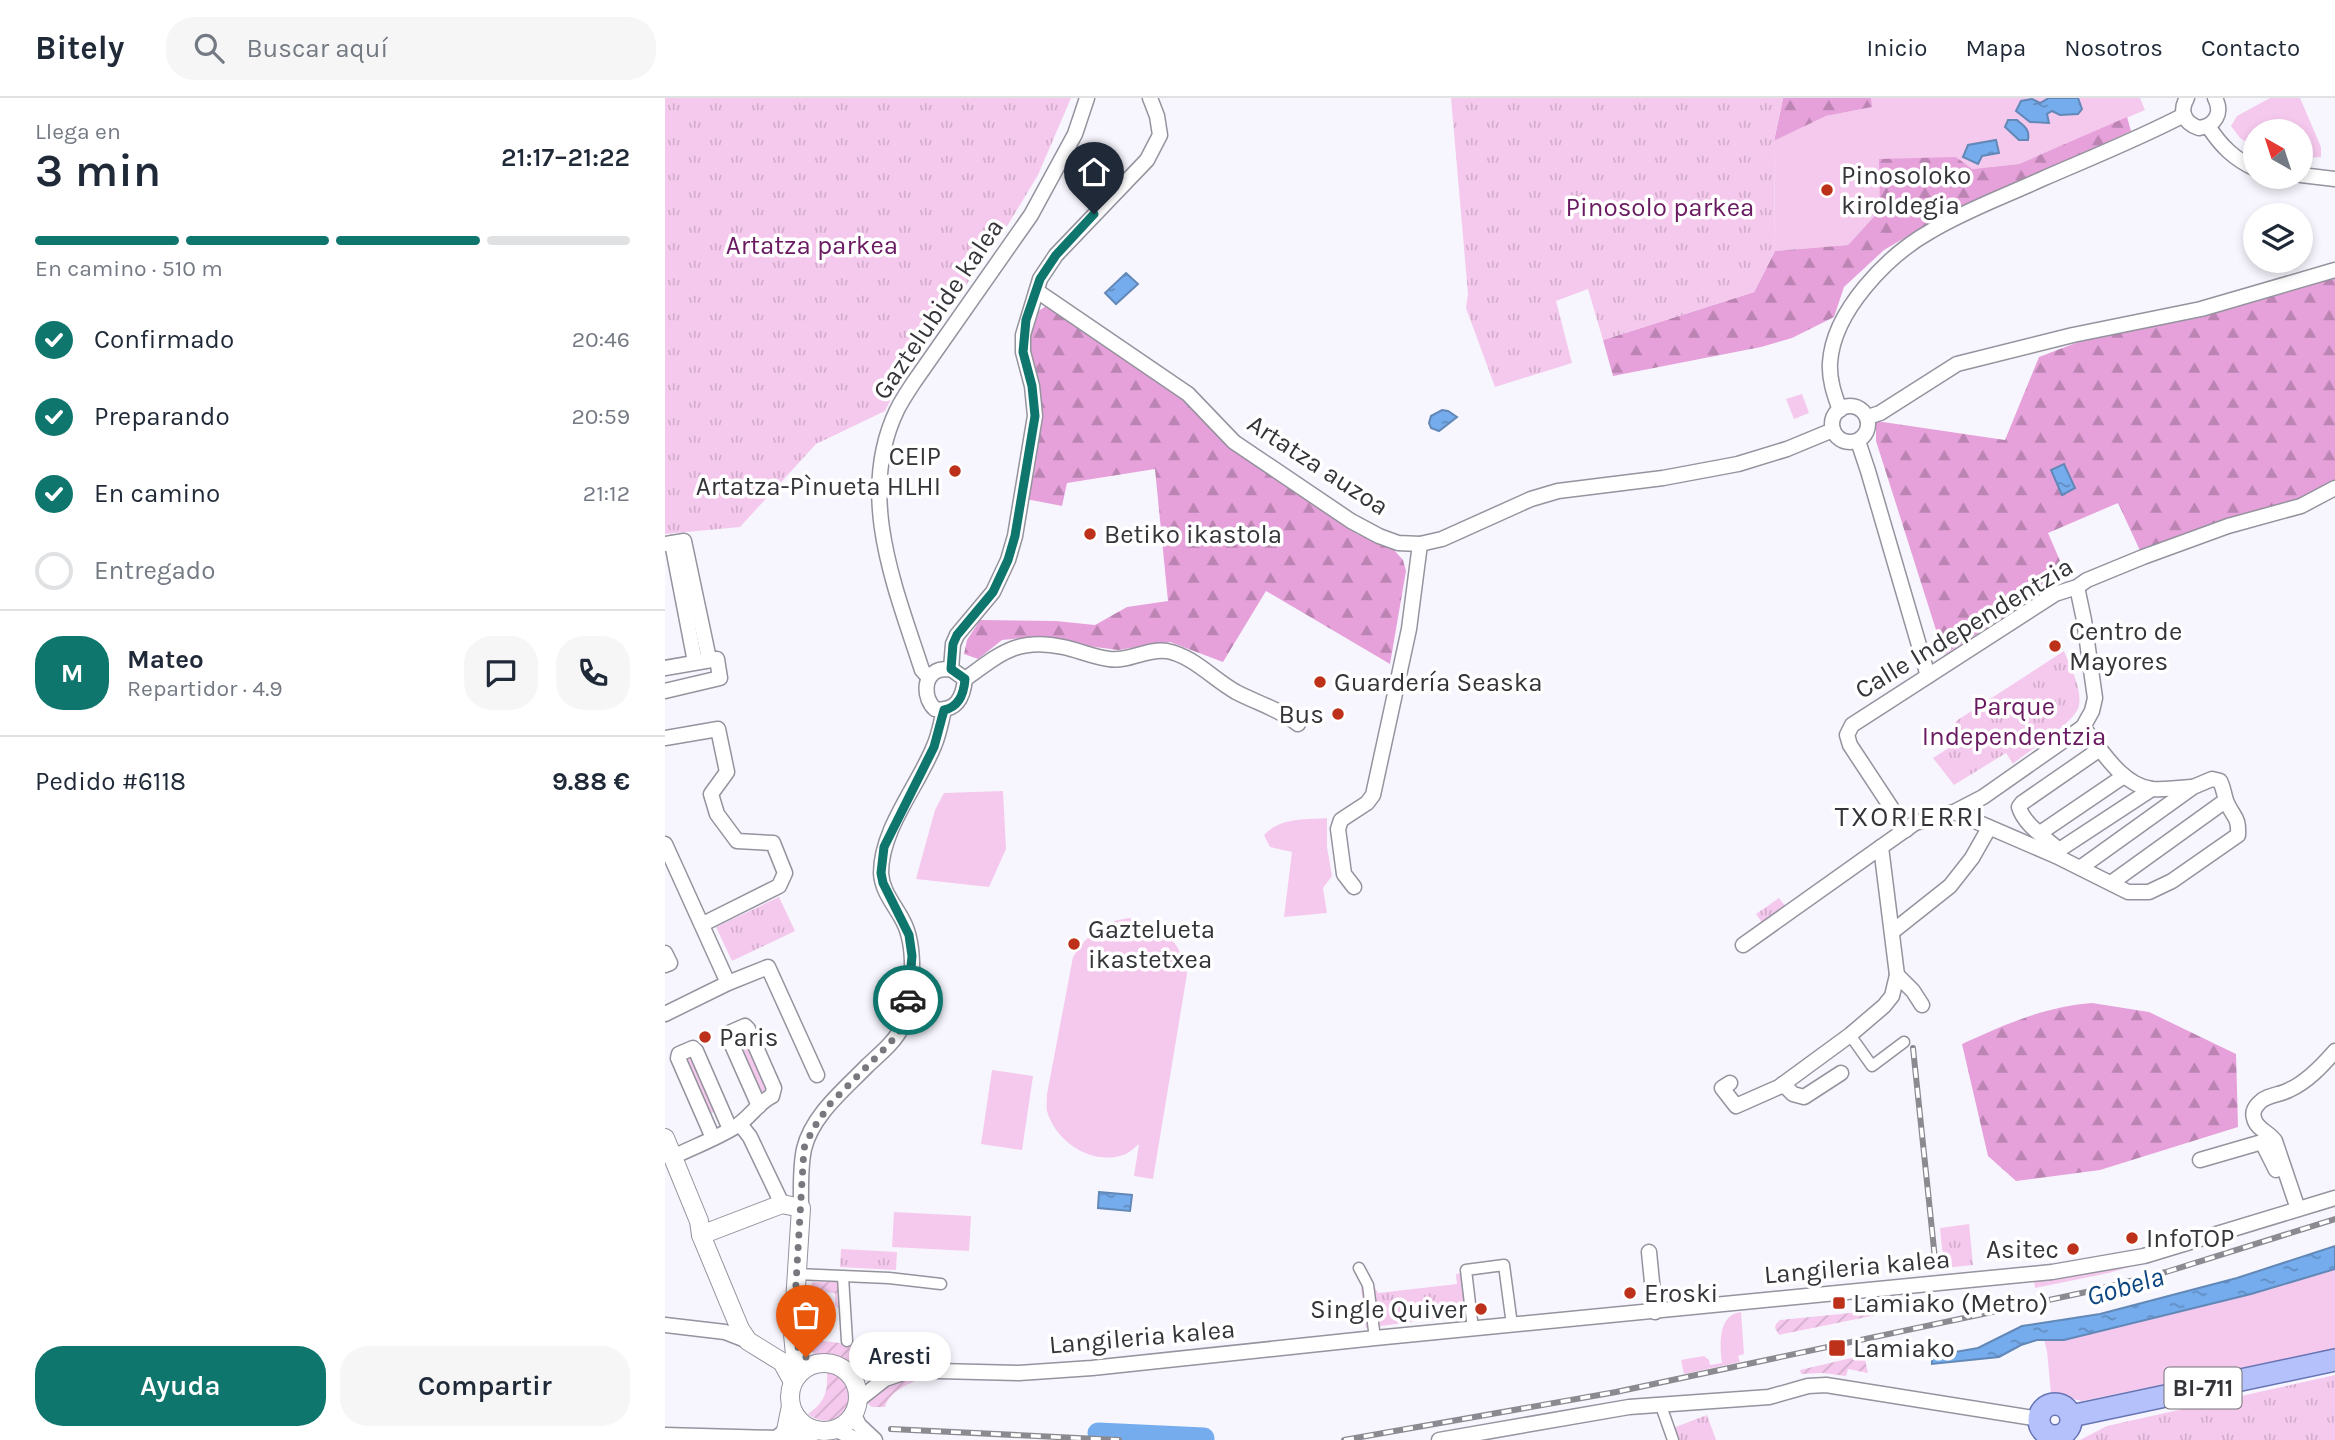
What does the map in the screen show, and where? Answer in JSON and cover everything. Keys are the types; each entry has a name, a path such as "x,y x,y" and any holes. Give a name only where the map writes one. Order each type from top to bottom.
{"main road":[{"name":"BI-711","path":"2045,1431 2055,1436 2066,1432 2071,1416 2335,1360"}],"street":[{"name":"Gaztelubide kalea","path":"929,678 922,670 882,538 878,497 881,465 889,431 897,409 914,382 1031,215 1075,134 1087,98"},
{"path":"951,669 953,644 957,635 993,592 1008,560 1015,536 1035,416 1032,386 1023,352 1023,335 1040,279 1056,255 1147,160 1160,135 1150,98"},
{"path":"2187,98 2183,106 2184,115 2188,123 2199,128 2208,126 2218,116 2216,98"},
{"path":"1840,410 1830,376 1830,360 1838,332 1860,294 1896,256 1943,225 2184,115"},
{"path":"2208,126 2220,144 2243,163"},
{"path":"2313,176 2335,179"},
{"path":"1868,417 1880,413 1957,364 2073,335 2201,309 2335,270"},
{"name":"Artatza auzoa","path":"1037,291 1188,394 1234,442 1340,513 1379,536 1398,543 1420,544"},
{"path":"1848,406 1860,408 1868,417 1869,428 1858,442 1841,440 1833,430 1833,418 1848,406"},
{"path":"1354,887 1344,874 1338,829 1341,820 1367,803 1373,795 1409,629 1420,544 1463,531 1531,499 1558,491 1738,464 1787,449 1833,430"},
{"path":"1858,442 1928,676"},
{"name":"Calle Independentzia","path":"1906,830 1850,745 1847,735 1852,725 2055,594 2143,557 2228,526 2301,506 2335,488"},
{"path":"674,543 702,661"},
{"path":"1743,945 1915,823 1954,812 1983,797 2083,727 2092,711 2095,698 2077,587"},
{"path":"965,679 1017,646 1034,643 1063,647 1112,660 1151,652 1170,652 1188,660 1235,691 1286,714 1298,724"},
{"path":"665,668 717,659 720,678 665,691"},
{"path":"951,669 965,679 964,691 957,704 944,710 935,709 929,704 926,691 929,678 937,670 951,669"},
{"path":"795,1379 793,1334 804,1148 830,1104 902,1028 911,980 912,956 909,935 883,883 881,873 884,847 934,747 944,710"},
{"path":"2083,727 2133,784 2152,789 2193,787"},
{"path":"665,738 718,729 727,772 711,794 717,814 737,841 773,843 785,873 779,887 703,924"},
{"path":"2057,853 2021,813 2019,807 2101,749"},
{"path":"2040,833 2124,776"},
{"path":"1954,812 2057,853 2080,867 2128,892 2149,892 2172,881 2238,835 2238,820 2225,801 2225,791 2220,781 2212,779 2193,787 2080,867"},
{"path":"2057,853 2152,789"},
{"path":"2111,883 2225,801"},
{"path":"1892,932 1950,886 1972,858 1989,828"},
{"path":"665,844 728,983"},
{"path":"1730,1083 1722,1088 1736,1106 1783,1084 1850,1035 1892,996 1897,975 1881,847"},
{"path":"665,953 670,963 665,965"},
{"path":"665,1014 768,967 817,1075"},
{"path":"1897,975 1922,1005"},
{"path":"673,1157 735,1126 772,1096 774,1088 745,1026 727,1036 759,1106"},
{"path":"1850,1035 1872,1066 1907,1048"},
{"path":"713,1138 678,1058 679,1054 693,1048 735,1126 750,1137 782,1204"},
{"path":"2293,1210 2275,1141 2258,1126 2253,1113 2264,1099 2289,1091 2306,1080 2335,1051"},
{"path":"1783,1084 1793,1094 1804,1097 1841,1073"},
{"path":"665,1138 740,1329 754,1344"},
{"path":"2200,1160 2262,1142 2293,1210"},
{"name":"Langileria kalea","path":"846,1371 859,1369 1019,1373 1092,1368 2052,1272 2144,1256 2335,1198"},
{"path":"701,1235 782,1204 801,1208"},
{"path":"1649,1252 1655,1312"},
{"path":"1473,1329 1466,1270 1504,1265 1512,1325"},
{"path":"1359,1268 1368,1286 1375,1338"},
{"path":"796,1274 889,1278 941,1284"},
{"path":"843,1277 847,1341"},
{"path":"665,1325 725,1332 754,1344 782,1362 795,1379"},
{"path":"793,1334 798,1347 816,1364"},
{"path":"780,1438 793,1413 790,1390 795,1379 806,1368 816,1364 835,1365 846,1371 855,1384 855,1407 859,1425 876,1440"},
{"name":"Langileria kalea","path":"855,1407 885,1379 914,1370"},
{"path":"1439,1440 1629,1408 1769,1397 1808,1386 1826,1385 2045,1431"},
{"path":"1661,1406 1673,1440"},
{"path":"665,1435 780,1438 842,1426 855,1407"},
{"path":"793,1413 805,1425 858,1440"}],"green space":[{"name":"Artatza parkea","path":"665,98 1071,98 1038,175 1009,223 901,379 885,411 816,444 740,527 665,534"},
{"name":"Pinosolo parkea","path":"1451,98 1783,98 1774,141 1775,251 1754,292 1603,340 1588,289 1556,301 1572,363 1495,387 1466,308 1468,294"},
{"path":"1783,98 1871,98 1872,107 1826,116 1774,141"},
{"name":"Pinosoloko kiroldegia","path":"1871,98 2140,98 2145,110 2019,164 1972,169 1880,210 1848,245 1775,251 1774,141 1826,116 1871,107"},
{"path":"2270,98 2300,98 2309,119 2243,119 2243,140 2231,126 2237,116"},
{"path":"2127,117 2131,131 1925,226 1884,250 1844,287 1834,317 1792,338 1761,347 1613,376 1603,340 1754,292 1775,251 1848,245 1880,210 1879,159 1956,157 1972,169 2019,164"},
{"path":"2313,128 2321,147 2321,157 2313,157"},
{"path":"2335,263 2335,488 2143,557 2118,503 2048,533 2067,577 1944,655 1876,441 1876,421 2005,440 2039,357 2131,322 2300,273 2313,273 2313,269"},
{"path":"1046,306 1183,400 1233,449 1279,482 1357,534 1394,550 1403,560 1406,571 1390,664 1266,591 1223,662 1170,642 1118,650 1043,636 1002,640 978,659 964,654 967,640 980,620 1056,621 1095,625 1127,607 1168,601 1155,469 1067,483 1062,506 1026,499 1039,389 1030,352 1031,325 1037,312"},
{"path":"1802,394 1809,413 1794,419 1786,399"},
{"name":"Parque Independentzia","path":"2064,651 2079,691 2079,705 2070,720 2013,764 2006,753 1954,785 1933,758 1958,742 1953,734 1956,721"},
{"path":"1003,791 1006,849 989,887 916,879 935,810 944,793"},
{"path":"1327,818 1327,847 1332,876 1323,888 1327,913 1284,917 1292,852 1270,847 1264,835 1285,822"},
{"path":"779,897 795,931 732,961 716,927"},
{"path":"1779,898 1787,908 1763,924 1756,914"},
{"path":"1129,918 1151,925 1168,936 1180,952 1187,974 1153,1179 1134,1176 1139,1144 1126,1154 1114,1157 1089,1155 1059,1133 1047,1109 1047,1094 1073,957 1097,930 1111,922"},
{"path":"2092,1003 2149,1012 2236,1054 2238,1127 2100,1170 2016,1181 1988,1156 1962,1044 2041,1012"},
{"path":"746,1030 770,1088 758,1094 732,1036"},
{"path":"693,1053 719,1110 707,1115 682,1057"},
{"path":"992,1070 1033,1076 1022,1150 981,1144"},
{"path":"894,1212 971,1216 969,1251 892,1247"},
{"path":"1969,1224 1973,1265 1944,1268 1940,1228"},
{"path":"841,1249 897,1252 896,1270 840,1267"},
{"path":"2148,1261 2109,1273 2035,1288 2034,1280"},
{"path":"2335,1269 2335,1349 2082,1401 2051,1394 2044,1340 2064,1340 2251,1294"},
{"path":"1472,1272 1477,1313 1366,1328 1361,1287 1374,1286 1378,1293 1457,1284 1456,1274"},
{"path":"812,1282 838,1282 839,1308 835,1306 835,1293 811,1291"},
{"path":"1901,1308 1779,1335 1775,1328 1780,1320"},
{"path":"1741,1312 1744,1354 1738,1356 1740,1362 1684,1374 1681,1360 1704,1356 1710,1365 1722,1363 1721,1340 1724,1325 1733,1314"},
{"path":"801,1338 892,1350 891,1357 876,1356 875,1365 823,1358 807,1347"},
{"path":"1864,1355 1868,1373 1848,1369 1846,1376 1801,1374 1800,1370"},
{"path":"827,1372 841,1378 848,1386 850,1397 842,1415 832,1420 821,1420 808,1414 824,1396"},
{"path":"2335,1375 2335,1440 2080,1440 2107,1426"},
{"path":"904,1379 918,1380 894,1394 885,1407 872,1407 868,1404 877,1389"},
{"path":"1707,1415 1716,1440 1677,1440 1673,1428"}],"water":[{"path":"2049,98 2078,98 2082,109 2078,114 2060,115 2052,111 2047,114 2049,123 2030,122 2016,111 2021,101 2032,99 2040,103"},
{"path":"2008,120 2017,120 2024,126 2028,140 2019,140 2005,127"},
{"path":"1996,140 1999,153 1982,156 1978,164 1963,157 1968,145"},
{"path":"1126,273 1138,284 1116,304 1105,293"},
{"path":"1442,410 1457,417 1439,431 1431,428 1429,423 1431,416"},
{"path":"2064,464 2075,488 2062,495 2051,470"},
{"path":"1099,1192 1132,1195 1130,1211 1098,1208"},
{"path":"2335,1246 2335,1269 2251,1294 2064,1340 2037,1340 1999,1357 1932,1364 1932,1356 1978,1348 2022,1326 2100,1314 2237,1278"}],"waterway":[{"path":"1098,1433 1204,1438"}],"railway":[{"path":"1913,1048 1935,1259"},
{"path":"1344,1440 1616,1392 2091,1291 2166,1272 2335,1219"},
{"path":"891,1429 1119,1440"}],"way so far":[{"path":"806,1357 793,1334 804,1148 830,1104 902,1028 908,1000"}],"place":[{"name":"Pinosoloko kiroldegia","path":"1827,190"},
{"name":"CEIP Artatza-Pìnueta HLHI","path":"955,471"},
{"name":"Betiko ikastola","path":"1090,534"},
{"name":"Centro de Mayores","path":"2055,646"},
{"name":"Guardería Seaska","path":"1320,682"},
{"name":"Bus","path":"1338,714"},
{"name":"Gaztelueta ikastetxea","path":"1074,944"},
{"name":"Paris","path":"705,1037"},
{"name":"InfoTOP","path":"2132,1238"},
{"name":"Asitec","path":"2073,1249"},
{"name":"Eroski","path":"1630,1293"},
{"name":"Lamiako (Metro)","path":"1839,1303"},
{"name":"Single Quiver","path":"1481,1309"},
{"name":"Lamiako","path":"1837,1348"},
{"name":"Aresti","path":"806,1357"}],"district":[{"name":"TXORIERRI","path":"1910,816"}],"route":[{"path":"908,1000 912,956 909,935 883,883 881,873 884,847 934,747 944,710 957,704 964,691 965,679 951,669 953,644 957,635 993,592 1008,560 1015,536 1035,416 1032,386 1023,352 1026,320 1040,279 1056,255 1094,214"}],"water label":[{"name":"Gobela","path":"2125,1286"}]}
